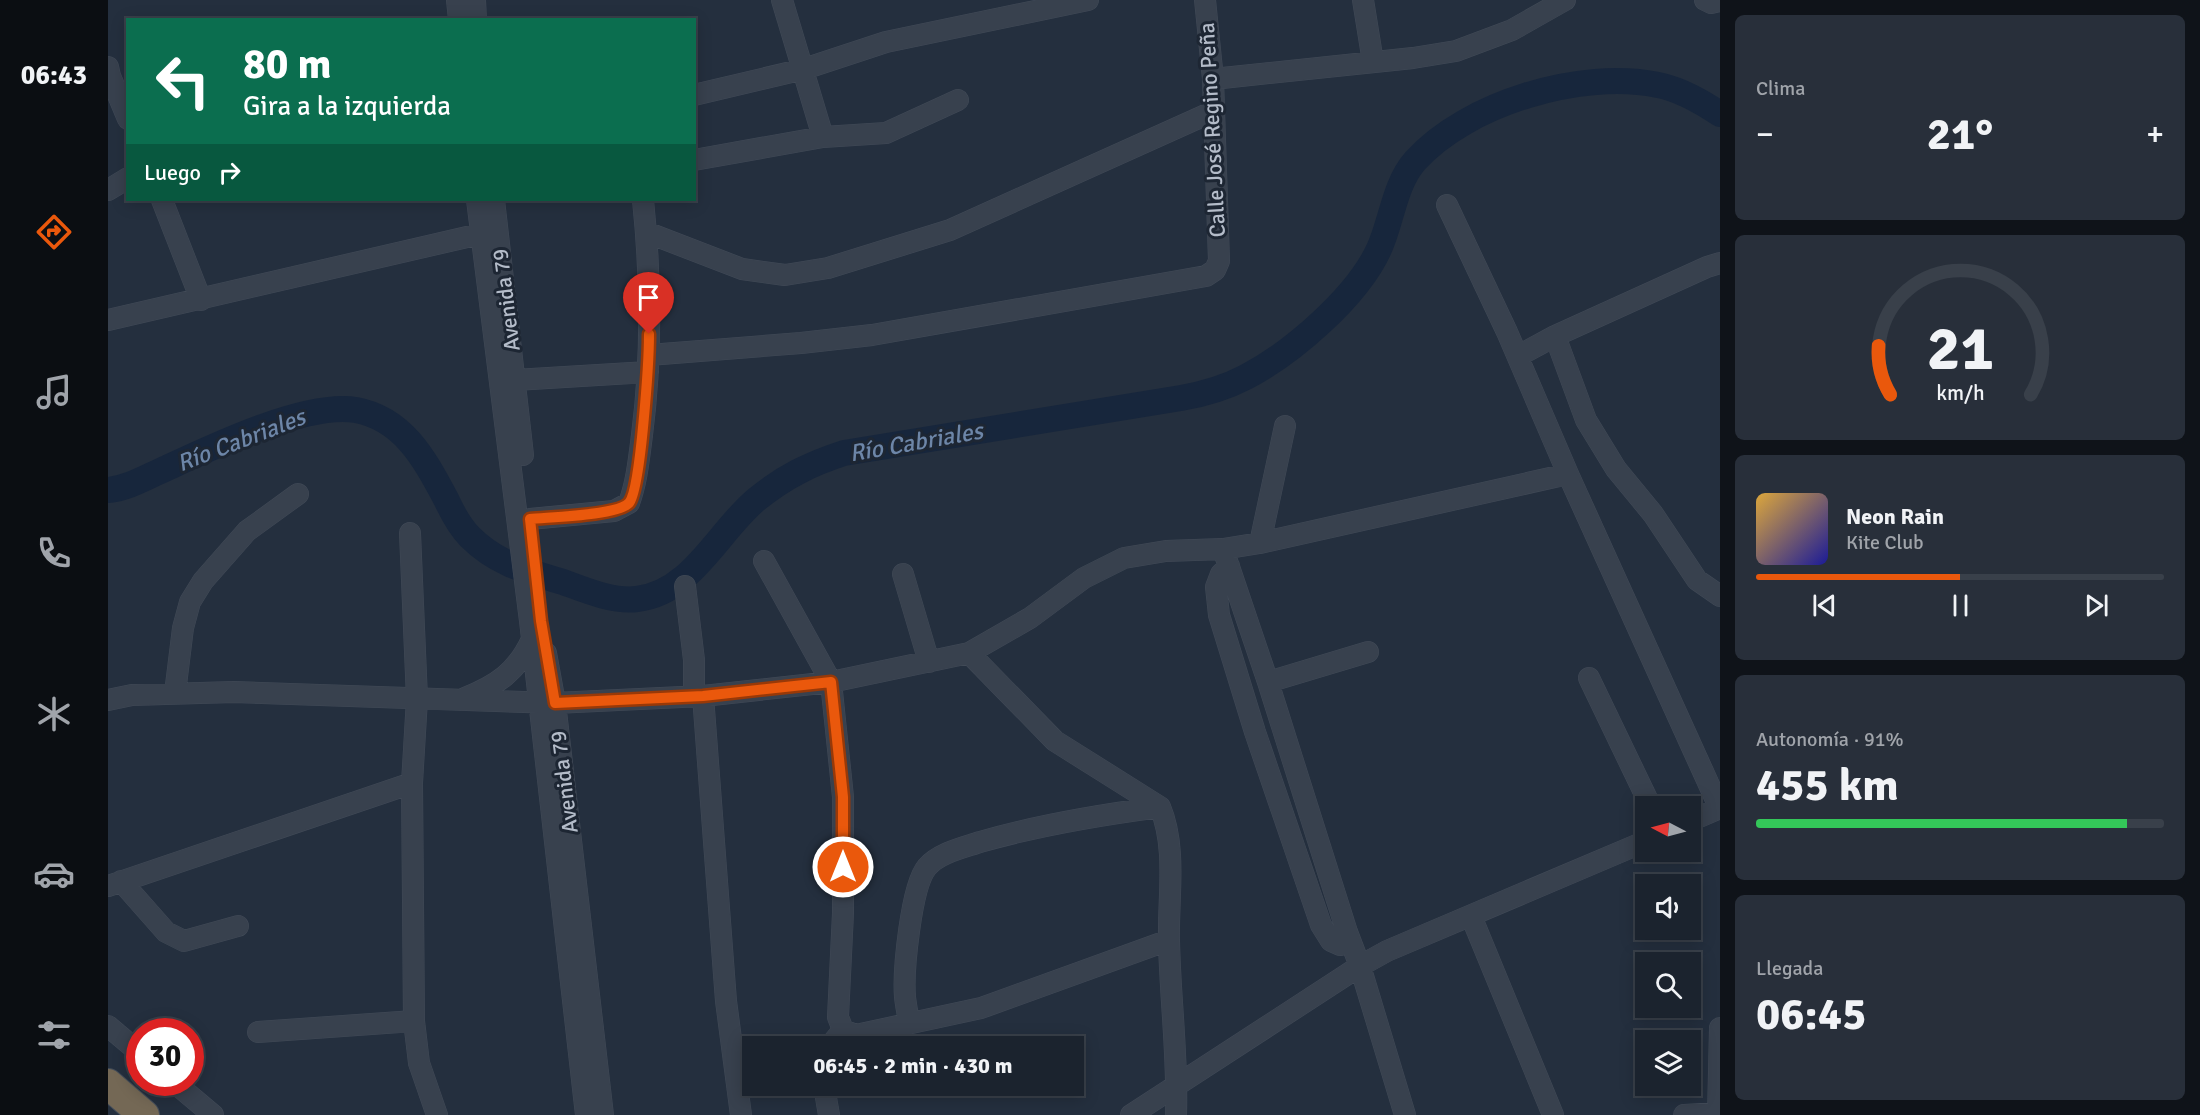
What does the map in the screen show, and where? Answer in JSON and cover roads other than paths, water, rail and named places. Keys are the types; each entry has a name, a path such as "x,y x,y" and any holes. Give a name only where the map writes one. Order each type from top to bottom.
{"highway":[{"path":"108,1084 144,1115"}],"street":[{"path":"457,0 459,18"},
{"path":"475,0 476,18"},
{"path":"782,0 823,137"},
{"path":"696,95 804,69 886,42 1024,6 1088,0"},
{"name":"Calle José Regino Peña","path":"649,363 883,333 1206,276 1215,270 1219,261 1212,112 1213,79 1205,0"},
{"path":"1363,0 1373,62"},
{"path":"1213,79 1456,51 1512,30 1565,0"},
{"path":"1705,0 1711,3 1720,1"},
{"path":"109,73 126,114"},
{"path":"696,160 823,137 886,133 958,100"},
{"path":"646,232 742,269 785,274 828,268 950,230 1212,112"},
{"path":"108,189 126,179"},
{"path":"162,201 201,300"},
{"path":"477,201 480,234 527,531 614,511 629,503 635,487 649,363 643,201"},
{"name":"Avenida 79","path":"494,201 516,380 534,627 547,703 603,1115"},
{"path":"1447,205 1518,356 1568,474 1720,808 1701,816"},
{"path":"108,320 480,234"},
{"path":"1518,356 1555,336 1720,263"},
{"path":"1555,336 1587,420 1616,469 1653,514 1697,580 1720,596"},
{"path":"516,380 649,363"},
{"path":"1260,543 1285,426"},
{"path":"108,700 132,695 175,693 322,695 547,703 698,696 831,682 969,653 1030,618 1084,578 1124,558 1166,551 1226,558 1260,543 1568,474"},
{"path":"175,693 183,628 190,602 203,581 247,531 298,494"},
{"path":"410,532 417,699 412,783 414,1021 419,1063 427,1092 437,1115"},
{"path":"1226,558 1360,966 1406,1115"},
{"path":"1226,558 1216,587 1219,615 1255,732 1321,925 1330,941 1340,945 1347,932"},
{"path":"764,561 831,682 843,797 843,914 838,1017 843,1030 856,1035 981,1008 1169,940"},
{"path":"903,574 929,662"},
{"path":"685,586 698,696 726,1001 742,1068"},
{"path":"457,701 488,688 514,670 525,656 534,627"},
{"path":"1268,682 1368,652"},
{"path":"969,653 1055,741 1160,807 1166,823 1170,871 1169,940 1177,1085 1176,1115"},
{"path":"1589,678 1646,796"},
{"name":"Avenida 79","path":"547,703 586,1115"},
{"path":"238,926 184,941 175,938 114,883 412,783"},
{"path":"909,1024 905,995 909,931 918,885 925,869 935,859 1020,830 1084,817 1160,807"},
{"path":"1131,1115 1360,966 1388,951 1635,845"},
{"path":"1471,916 1553,1115"},
{"path":"258,1032 414,1021"},
{"path":"108,1026 126,1041"},
{"path":"1684,1115 1718,1114 1720,1028"},
{"path":"838,1036 843,1030"},
{"path":"190,1096 213,1115"},
{"path":"741,1115 743,1096"},
{"path":"826,1096 829,1115"}],"waterway":[{"name":"Río Cabriales","path":"108,490 131,484 234,438 287,419 335,409 356,410 387,422 411,443 430,470 463,529 491,554 525,570 599,595 618,599 637,599 656,594 689,573 743,512 767,491 798,472 832,457 844,453 1190,396 1222,387 1264,367 1321,322 1355,286 1369,267 1379,249 1402,181 1415,161 1437,140 1464,122 1495,107 1528,95 1561,87 1595,82 1628,81 1658,85 1683,93 1720,114"}]}
